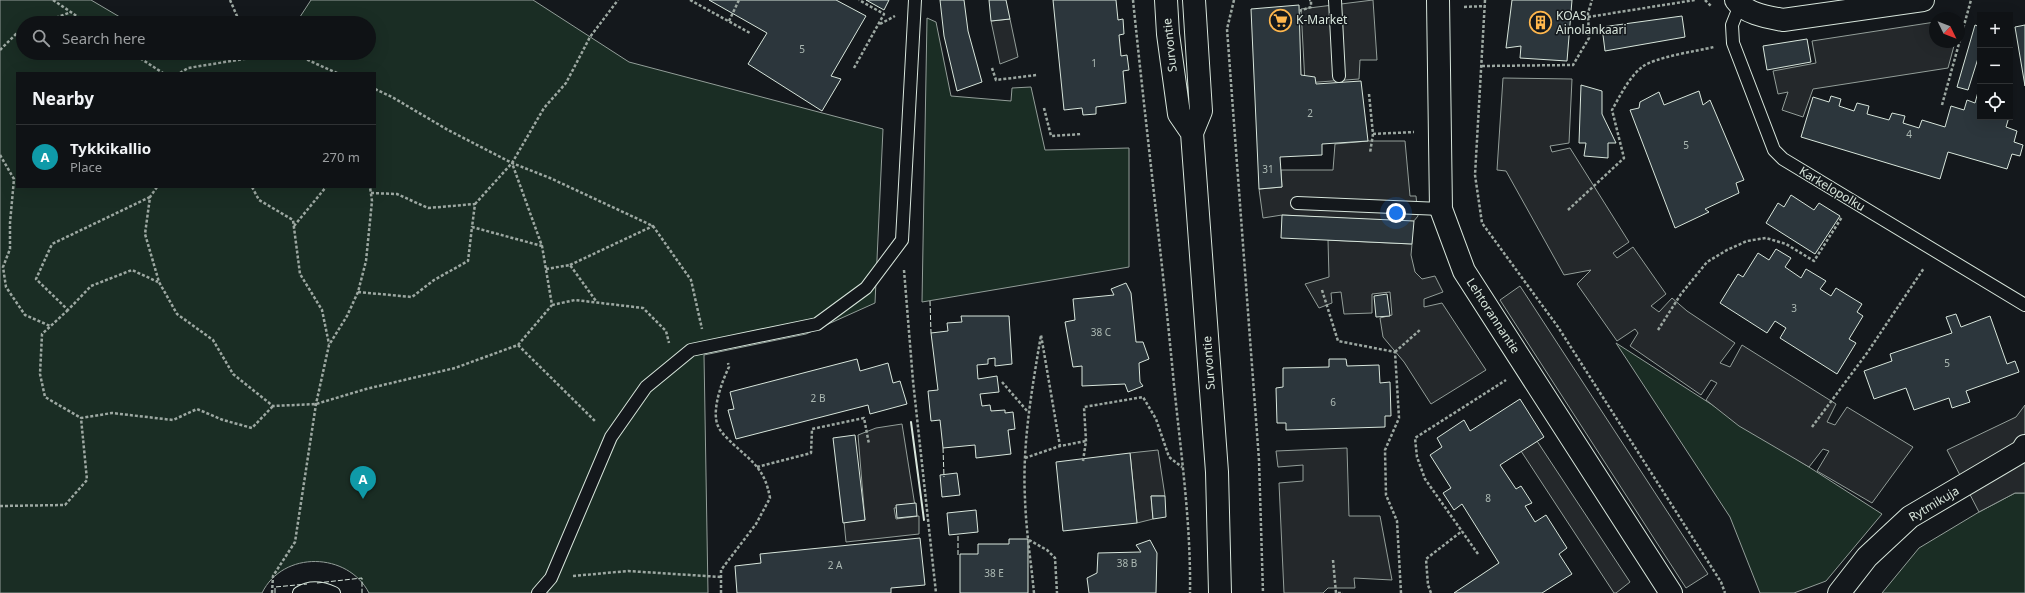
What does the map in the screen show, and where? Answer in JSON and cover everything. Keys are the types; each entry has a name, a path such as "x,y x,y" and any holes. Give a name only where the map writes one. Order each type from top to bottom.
{"street":[{"name":"Survontie","path":"1166,0 1168,34 1179,114 1192,133"},
{"name":"Survontie","path":"1194,0 1201,111 1192,133 1217,472 1220,593"},
{"name":"Lehtorannantie","path":"1438,0 1441,209 1464,271 1671,593"},
{"path":"1738,3 1760,16 1783,20 1923,0"},
{"name":"Rytmikuja","path":"1839,593 1867,557 1910,516 2022,451 2025,446"}],"lane":[{"path":"538,593 551,578 611,437 646,387 691,350 817,324 866,288 902,240 915,0"},
{"path":"1335,0 1339,76"},
{"name":"Karkelopolku","path":"1738,3 1732,25 1732,43 1774,150 1783,159 1852,202 2025,304"},
{"path":"1297,202 1441,209"},
{"path":"299,593 314,588 326,589 334,593"}],"path":[{"path":"53,0 77,16"},
{"path":"230,0 237,16"},
{"path":"358,292 412,297 434,280 468,261 476,204 512,163 544,108 566,83 590,37 618,0"},
{"path":"690,0 750,32"},
{"path":"729,21 739,0"},
{"path":"854,68 884,14 859,0"},
{"path":"1133,0 1156,196 1191,559 1190,593"},
{"path":"1234,0 1227,29 1259,460 1263,593"},
{"path":"1299,11 1311,7 1311,0 1309,0"},
{"path":"1485,0 1475,175 1482,223 1558,327 1721,582 1725,593"},
{"path":"1482,66 1573,66 1589,38 1588,17 1592,0"},
{"path":"1588,17 1695,0"},
{"path":"1942,105 1971,0"},
{"path":"60,16 71,12"},
{"path":"0,50 16,34"},
{"path":"1568,210 1624,158 1612,110 1625,87 1642,66 1655,61 1732,43"},
{"path":"142,60 160,72"},
{"path":"182,72 188,68 233,60"},
{"path":"308,60 334,72"},
{"path":"992,68 996,80 1037,75"},
{"path":"376,89 392,97 448,130 512,163 550,178 653,226 691,280 706,347"},
{"path":"1369,94 1373,134 1370,153"},
{"path":"1044,108 1051,136 1082,134"},
{"path":"1373,134 1421,131"},
{"path":"0,155 14,179 10,223 10,249 3,267 6,287 24,315 50,326"},
{"path":"512,163 542,246 552,305"},
{"path":"155,188 150,197 146,234 159,282 177,314 213,340 233,374 273,406 316,404 366,389 455,368 518,345 552,305 575,300 643,308 666,331 673,366"},
{"path":"253,188 259,200 293,220 300,274 322,310 329,345"},
{"path":"294,226 325,188"},
{"path":"272,593 273,576 295,542 316,404 329,345 347,316 358,292 366,261 370,234 370,188"},
{"path":"371,193 397,194 428,208 476,204"},
{"path":"68,310 36,279 52,244 150,197"},
{"path":"1658,330 1681,294 1707,262 1727,250 1747,241 1766,238 1786,244 1814,261 1852,202"},
{"path":"546,269 570,265 653,226"},
{"path":"472,227 542,246"},
{"path":"902,240 912,381 936,593"},
{"path":"1812,427 1867,353 1936,251"},
{"path":"570,265 596,302"},
{"path":"159,282 132,270 91,286 42,334 40,374 45,397 81,418 112,413 173,420 197,410 223,420 252,428 273,406"},
{"path":"1322,290 1338,341 1395,352"},
{"path":"1395,352 1421,329"},
{"path":"1034,593 1024,498 1025,458 1028,413 1041,335 1060,446"},
{"path":"721,593 721,570 756,524 770,498 766,478 758,467 725,436 717,425 716,399 729,367 725,343"},
{"path":"518,345 611,437"},
{"path":"1395,352 1399,418 1386,450 1386,495 1397,521 1401,593"},
{"path":"1478,554 1425,480 1416,457 1415,438 1511,377"},
{"path":"1002,382 1028,413"},
{"path":"1084,460 1086,441 1084,407 1142,397 1156,419 1169,457 1182,467"},
{"path":"0,506 65,505 87,480 81,418"},
{"path":"758,467 811,453 812,429 864,418 869,444"},
{"path":"1025,458 1060,446 1086,441"},
{"path":"1431,593 1428,585 1426,559 1462,531"},
{"path":"1029,540 1047,550 1055,558 1057,593"},
{"path":"1333,560 1336,593 1343,593"},
{"path":"551,578 628,571 721,577"}],"green space":[{"path":"0,0 91,0 118,16 16,16 16,60 376,60 376,16 301,16 311,0 533,0 629,62 883,129 875,303 806,334 704,355 708,593 369,593 359,579 346,570 331,564 316,562 300,563 285,569 272,579 262,593 0,593"},
{"path":"927,18 936,22 951,96 1011,101 1012,88 1031,87 1045,150 1129,148 1129,267 922,302"},
{"path":"1616,343 1882,514 1826,581 1794,593 1760,593 1730,517"},
{"path":"2015,493 2025,493 2025,593 1882,593 1919,548 1979,512"}],"shaded area":[{"path":"1373,0 1377,60 1360,60 1359,79 1305,83 1301,9"},
{"path":"1010,19 1018,57 1000,64 991,21"},
{"path":"1929,23 1929,48 1953,48 1948,68 1813,89 1803,117 1782,110 1788,92 1778,94 1773,71 1816,63 1812,41"},
{"path":"1503,78 1572,79 1569,143 1550,146 1552,152 1570,148 1629,242 1613,253 1617,258 1633,247 1666,294 1651,306 1659,312 1672,298 1687,311 1735,343 1720,363 1730,367 1742,345 1836,404 1827,422 1835,425 1847,407 1913,447 1872,503 1817,471 1829,451 1823,449 1809,467 1739,426 1706,400 1717,383 1711,380 1701,395 1630,346 1638,333 1635,329 1617,341 1577,284 1591,270 1564,275 1506,171 1497,170"},
{"path":"1368,141 1405,141 1410,196 1416,196 1418,216 1413,222 1282,215 1263,218 1259,189 1282,187 1281,170 1333,170 1335,144"},
{"path":"1328,240 1412,244 1411,255 1415,272 1422,279 1435,276 1443,292 1424,299 1424,307 1442,303 1486,370 1431,404 1404,362 1383,337 1380,318 1392,315 1390,292 1372,294 1372,313 1344,314 1341,292 1331,293 1332,303 1319,308 1305,284 1329,277"},
{"path":"1520,286 1708,574 1686,588 1500,300"},
{"path":"2025,405 2025,493 2015,493 1979,512 1947,450 2016,417"},
{"path":"902,424 915,506 894,508 896,519 919,516 919,534 846,542 844,522 865,520 858,435 876,428"},
{"path":"1537,441 1630,582 1616,593 1614,593 1521,451"},
{"path":"1347,448 1349,516 1380,516 1392,580 1354,578 1355,588 1328,588 1323,593 1284,593 1279,483 1303,481 1303,465 1278,467 1276,451"},
{"path":"1158,450 1165,496 1151,496 1153,519 1137,523 1130,453"}],"building":[{"path":"709,0 836,0 866,16 831,76 841,79 822,111 748,64 767,33"},
{"path":"866,0 889,0 884,10"},
{"path":"940,0 964,0 968,31 982,82 957,91 944,36"},
{"path":"989,0 1006,0 1010,19 991,21"},
{"path":"1053,0 1116,0 1118,20 1123,19 1124,34 1119,35 1121,56 1127,55 1129,70 1123,71 1126,103 1096,107 1096,114 1083,115 1082,108 1064,110"},
{"name":"KOAS Ainolankaari","path":"1512,0 1572,0 1567,61 1520,58 1521,46 1506,48"},
{"path":"1299,5 1301,75 1315,77 1316,84 1361,81 1368,141 1322,144 1322,155 1280,157 1282,187 1259,189 1251,9"},
{"path":"1682,16 1685,37 1605,51 1602,27"},
{"path":"1975,25 1977,26 1977,62 1968,90 1957,87"},
{"path":"2025,25 2025,86 2015,27"},
{"path":"1807,39 1811,62 1767,70 1763,46"},
{"path":"1581,85 1602,91 1602,114 1616,143 1608,143 1608,158 1584,156 1586,143 1579,143"},
{"path":"1699,91 1703,105 1710,100 1744,180 1736,183 1739,193 1705,209 1709,212 1675,228 1630,110 1639,108 1640,102 1659,92 1664,105"},
{"path":"1831,96 1841,99 1839,106 1854,111 1857,103 1869,106 1867,114 1889,120 1892,113 1905,116 1903,123 1919,128 1922,120 1945,127 1951,106 1964,110 1967,100 1975,103 1977,96 1977,120 2008,120 2006,127 2017,131 2014,142 2023,145 2020,156 2012,154 2007,169 1948,152 1940,179 1801,137 1813,97 1829,102"},
{"path":"1791,195 1814,210 1819,203 1840,216 1815,254 1766,223 1778,203 1784,207"},
{"path":"1282,215 1414,221 1412,244 1281,238"},
{"path":"1776,249 1791,258 1785,267 1801,278 1806,269 1826,281 1820,289 1831,296 1836,288 1862,304 1857,312 1863,316 1849,339 1856,343 1837,374 1780,338 1786,328 1775,321 1767,333 1720,303 1738,274 1743,277 1758,253 1769,260"},
{"path":"1126,283 1131,293 1136,342 1143,342 1149,359 1139,363 1140,382 1143,386 1128,392 1125,384 1082,386 1082,366 1073,367 1065,322 1075,320 1073,299 1114,295 1111,289"},
{"path":"1387,294 1390,316 1376,317 1374,296"},
{"path":"1956,314 1961,327 1990,316 2007,364 2015,361 2019,372 1966,391 1970,402 1952,408 1949,398 1914,410 1906,388 1874,399 1864,371 1892,361 1890,354 1952,333 1946,317"},
{"path":"961,316 1009,316 1012,364 995,366 995,358 988,359 988,364 977,365 978,379 997,376 999,392 980,394 982,406 990,405 991,411 1005,410 1005,413 1013,412 1015,429 1008,430 1011,454 976,458 975,445 943,448 940,420 931,421 928,391 938,390 931,333 948,331 947,323 962,322"},
{"path":"857,359 860,371 888,363 893,383 900,381 907,404 870,414 868,405 736,439 728,410 734,409 730,392"},
{"path":"1329,359 1346,359 1347,366 1379,365 1380,383 1390,382 1391,416 1385,416 1385,427 1286,430 1286,423 1277,423 1276,388 1283,387 1283,368 1329,367"},
{"path":"1520,399 1544,437 1500,465 1516,489 1521,486 1532,503 1525,506 1535,522 1546,515 1567,548 1559,554 1572,574 1542,593 1454,593 1499,563 1462,504 1454,510 1443,493 1451,488 1430,455 1442,447 1437,438 1464,420 1470,431"},
{"path":"855,435 865,520 843,523 833,438"},
{"path":"1130,453 1137,523 1063,531 1056,462"},
{"path":"957,473 960,495 942,497 940,475"},
{"path":"1151,496 1165,496 1166,517 1153,519"},
{"path":"916,503 917,516 897,518 896,505"},
{"path":"976,510 978,532 949,535 947,513"},
{"path":"920,538 925,585 891,588 891,593 737,593 735,566 761,563 760,554"},
{"path":"1009,539 1028,539 1028,593 960,593 960,554 978,554 978,544 1009,544"},
{"path":"1150,540 1157,553 1156,593 1089,593 1087,578 1097,573 1098,553 1141,552 1136,545"}],"fence":[{"path":"930,301 931,333"},
{"path":"943,448 944,477"},
{"path":"958,536 958,555"},
{"path":"317,583 362,578 362,593"},
{"path":"275,593 275,587 307,584"}],"wall":[{"path":"911,422 924,520"}],"place":[{"name":"K-Market","path":"1280,20"},
{"name":"KOAS Ainolankaari","path":"1540,23"},
{"name":"Tykkikallio","path":"363,499"}]}
